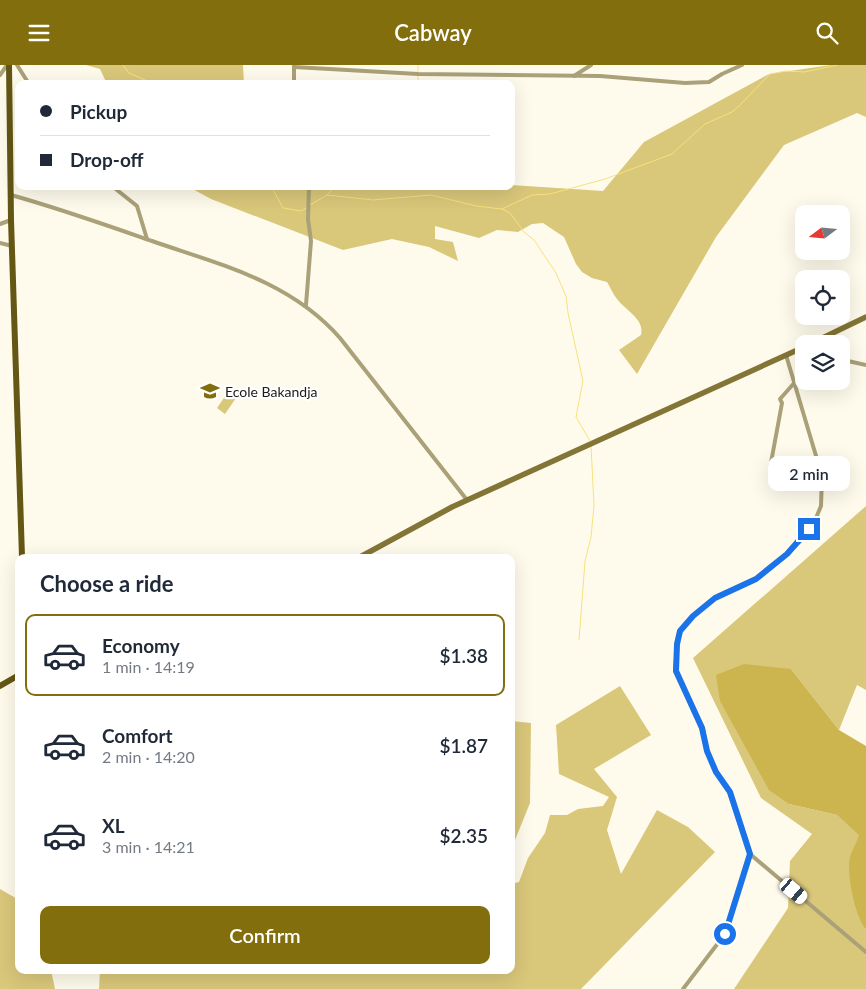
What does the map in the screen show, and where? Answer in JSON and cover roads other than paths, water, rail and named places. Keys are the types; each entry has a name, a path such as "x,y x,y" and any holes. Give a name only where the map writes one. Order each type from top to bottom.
{"main road":[{"path":"8,65 22,554"},
{"path":"829,335 866,317"},
{"path":"366,554 468,500 547,462 594,444 728,380 795,351"},
{"path":"0,687 15,678"}],"street":[{"path":"0,75 8,65"},
{"path":"17,65 26,80"},
{"path":"572,77 591,65"},
{"path":"294,80 294,66 418,74 600,76 709,83 722,74 742,65"},
{"path":"117,190 137,206 147,239"},
{"path":"306,305 311,241 308,219 309,190"},
{"path":"11,195 244,272 306,305 323,318 340,338 468,500"},
{"path":"0,224 11,220"},
{"path":"0,243 12,246"},
{"path":"786,355 795,379"},
{"path":"850,361 866,365"},
{"path":"770,467 782,403 780,399 795,383"},
{"path":"797,390 803,420 822,476 821,506 816,518 802,539 756,579 715,598 693,616 680,631 677,644 676,671 702,728 707,751 713,765 730,792 750,854 866,952"},
{"path":"683,989 725,934 750,854"}],"waterway":[{"path":"123,65 129,73 145,80"},
{"path":"418,65 418,72"},
{"path":"502,209 532,195 550,194 605,179 672,154 705,124 732,112 770,74 786,71 804,72 838,65"},
{"path":"273,190 283,208 301,211 307,208"},
{"path":"310,205 327,195 331,190"},
{"path":"327,195 373,200 431,195 476,206 502,209 510,213 524,232 534,240 556,273 566,296 583,381 576,417 590,441"},
{"path":"579,640 585,561 591,537 594,506 591,445"}],"place":[{"name":"Ecole Bakandja","path":"210,391"}]}
